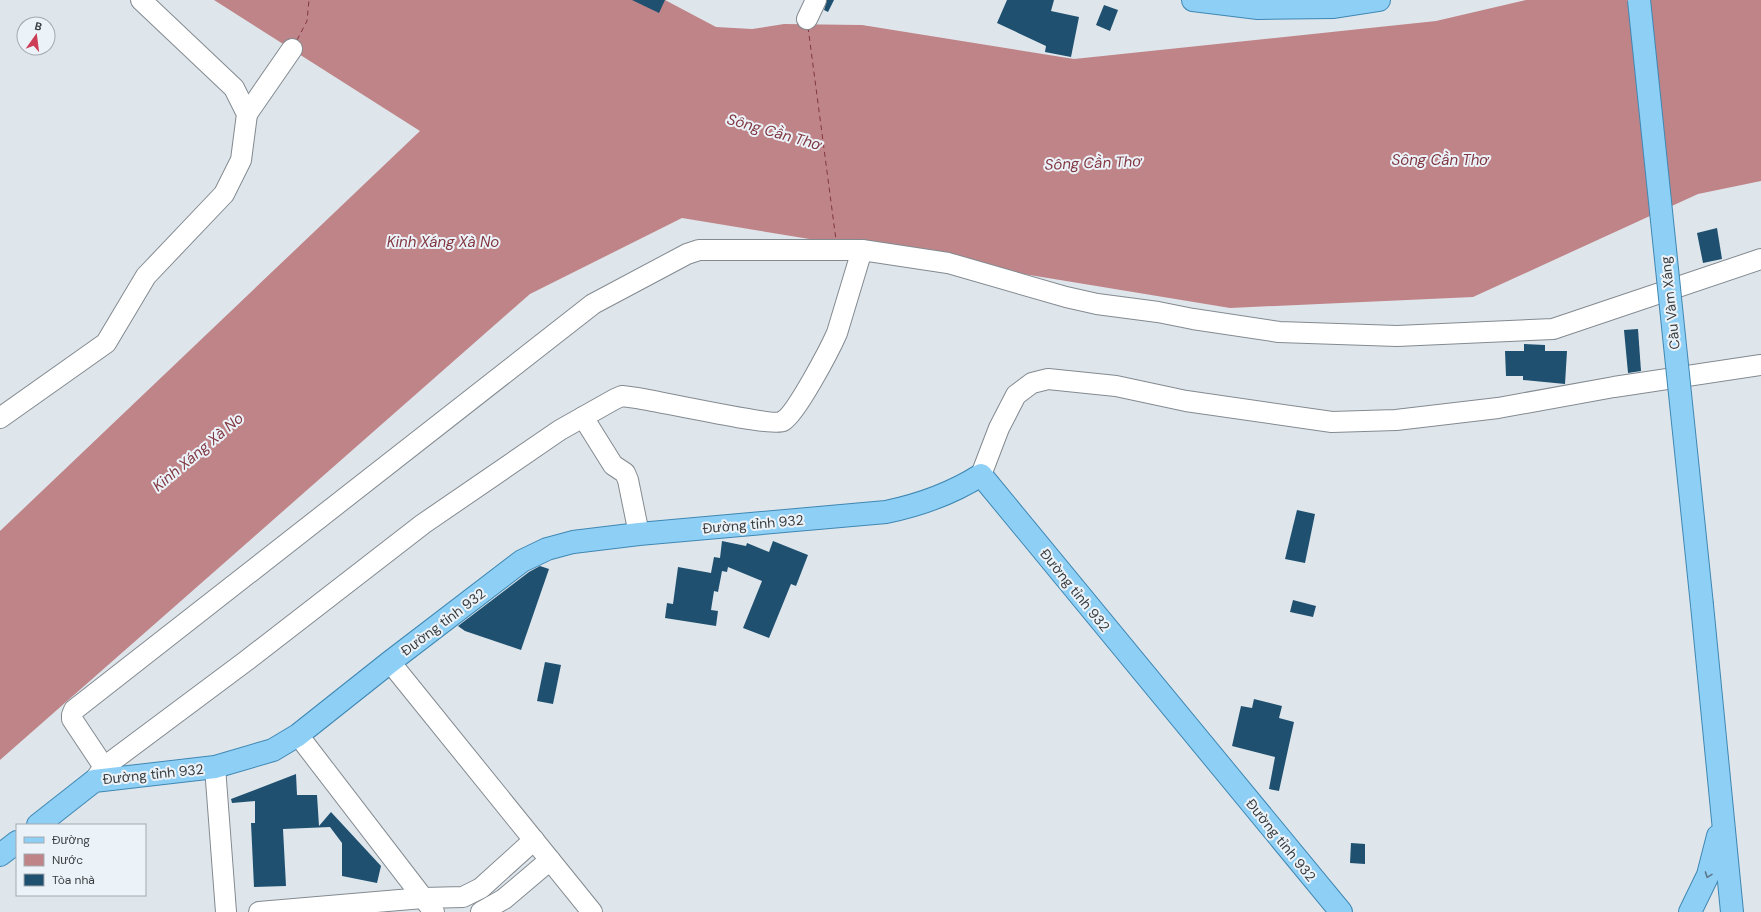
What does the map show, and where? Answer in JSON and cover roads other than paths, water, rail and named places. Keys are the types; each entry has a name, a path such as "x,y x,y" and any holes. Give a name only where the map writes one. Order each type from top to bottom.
{"main road":[{"path":"1193,0 1334,6 1379,0"},
{"name":"Cầu Vàm Xáng","path":"1638,0 1722,809"},
{"name":"Đường tỉnh 932","path":"39,824 99,774 215,767 273,750 298,735 390,662 534,554 573,542 639,534 886,512 924,503 963,486 981,475 1341,912"},
{"path":"1722,809 1729,910"},
{"path":"1690,912 1702,890 1712,862 1720,828 1722,809"},
{"path":"0,855 16,843"}],"street":[{"path":"141,0 234,88 247,114"},
{"path":"807,19 816,0"},
{"path":"0,418 106,343 146,276 224,194 241,160 247,114 292,49"},
{"path":"862,250 837,333 803,395 791,413 782,422 777,423 751,420 675,404 622,396 607,402 560,430 423,524 99,774 72,719 74,710 593,304 687,254 699,250 837,246 948,263 1066,297 1097,304 1158,312 1279,332 1397,336 1553,329 1761,260"},
{"path":"981,475 999,428 1016,395 1032,383 1048,379 1116,386 1186,401 1318,420 1351,422 1396,420 1498,408 1614,387 1761,365"},
{"path":"583,416 613,464 625,473 628,480 639,534"},
{"path":"390,662 592,912"},
{"path":"298,735 428,905"},
{"path":"215,767 226,912"},
{"path":"259,912 428,905 457,898 475,893 534,840"},
{"path":"481,912 504,900 550,860"}],"water":[{"name":"Sông Cần Thơ","path":"214,0 665,0 716,27 752,29 784,24 862,25 1074,59 1436,21 1526,0 1761,0 1761,181 1698,194 1473,297 1230,308 682,218 530,294 0,760 0,531 420,131"}],"water label":[{"name":"Kinh Xáng Xà No","path":"443,242"},
{"name":"Kinh Xáng Xà No","path":"198,452"}]}
